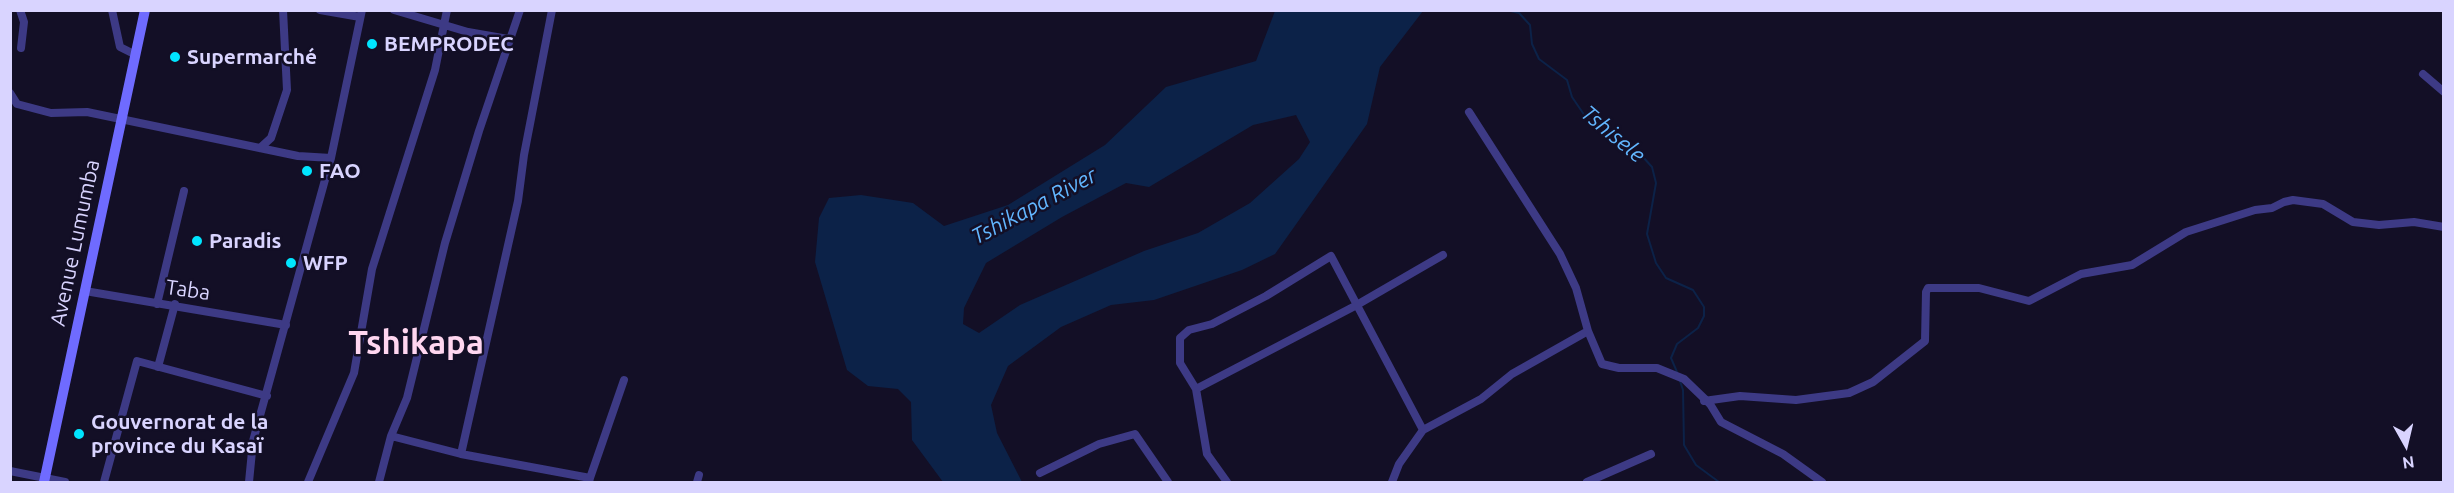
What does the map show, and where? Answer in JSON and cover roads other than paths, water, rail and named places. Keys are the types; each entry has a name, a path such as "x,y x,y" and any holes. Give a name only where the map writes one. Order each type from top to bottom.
{"main road":[{"name":"Avenue Lumumba","path":"45,480 145,10"}],"street":[{"path":"20,10 24,22 21,48"},
{"path":"112,10 120,47 134,54"},
{"path":"260,148 271,138 287,90 283,10"},
{"path":"249,483 254,441 331,158 361,14 320,10"},
{"path":"394,10 444,25 508,39"},
{"path":"308,483 354,373 372,269 435,70 447,10"},
{"path":"379,483 391,436 407,398 445,243 508,39 520,10"},
{"path":"461,454 518,201 524,155 552,10"},
{"path":"2423,74 2444,92"},
{"path":"10,93 18,104 51,113 87,112 298,156 331,158"},
{"path":"1469,112 1560,254 1576,288 1588,330 1606,366 1645,366 1684,380 1704,401 1710,404 1721,422 1783,454 1822,483"},
{"path":"157,304 184,190"},
{"path":"1704,401 1740,396 1796,400 1849,393 1873,382 1925,341 1926,292 1929,288 1979,288 2030,302 2081,274 2132,265 2186,232 2255,210 2272,208 2284,202 2293,200 2323,204 2353,222 2379,225 2414,222 2444,227"},
{"path":"1196,389 1355,306 1443,255"},
{"path":"1227,483 1207,454 1196,389 1180,363 1180,338 1189,330 1212,324 1276,291 1328,257 1333,258 1355,306 1423,430"},
{"name":"Taba","path":"85,291 157,304 175,304 286,325"},
{"path":"158,367 175,304"},
{"path":"1392,483 1404,454 1423,430 1481,399 1512,374 1588,330"},
{"path":"104,483 137,361 267,396"},
{"path":"391,436 461,454 589,480 624,381"},
{"path":"1040,474 1099,444 1135,434 1168,483"},
{"path":"1587,483 1651,454"},
{"path":"10,471 64,483"}],"water":[{"name":"Tshikapa River","path":"1275,11 1423,11 1380,67 1367,124 1275,254 1242,270 1154,300 1111,305 1061,327 1008,366 991,405 997,433 1022,482 943,482 912,440 911,402 898,389 868,386 847,370 815,262 819,218 829,198 861,195 913,203 944,226 1008,205 1105,145 1166,87 1256,61","holes":["1296,115 1310,142 1299,159 1250,203 1198,233 1144,251 1020,305 979,333 963,324 964,308 986,263 1062,217 1126,183 1149,187 1253,125"]}],"waterway":[{"name":"Tshisele","path":"1484,10 1499,10"},
{"name":"Tshisele","path":"1507,10 1519,13 1530,25 1532,44 1539,59 1567,80 1572,97 1585,116 1634,147 1652,167 1656,183 1647,234 1656,263 1666,278 1693,290 1704,307 1704,316 1698,328 1677,344 1671,358 1677,372"},
{"name":"Tshisele","path":"1680,381 1683,390 1684,445 1696,465 1719,482"}],"place":[{"name":"BEMPRODEC","path":"372,44"},
{"name":"Supermarché","path":"175,57"},
{"name":"FAO","path":"307,171"},
{"name":"Paradis","path":"197,241"},
{"name":"WFP","path":"291,263"},
{"name":"Gouvernorat de la province du Kasaï","path":"79,434"}],"district":[{"name":"Tshikapa","path":"416,343"}]}
